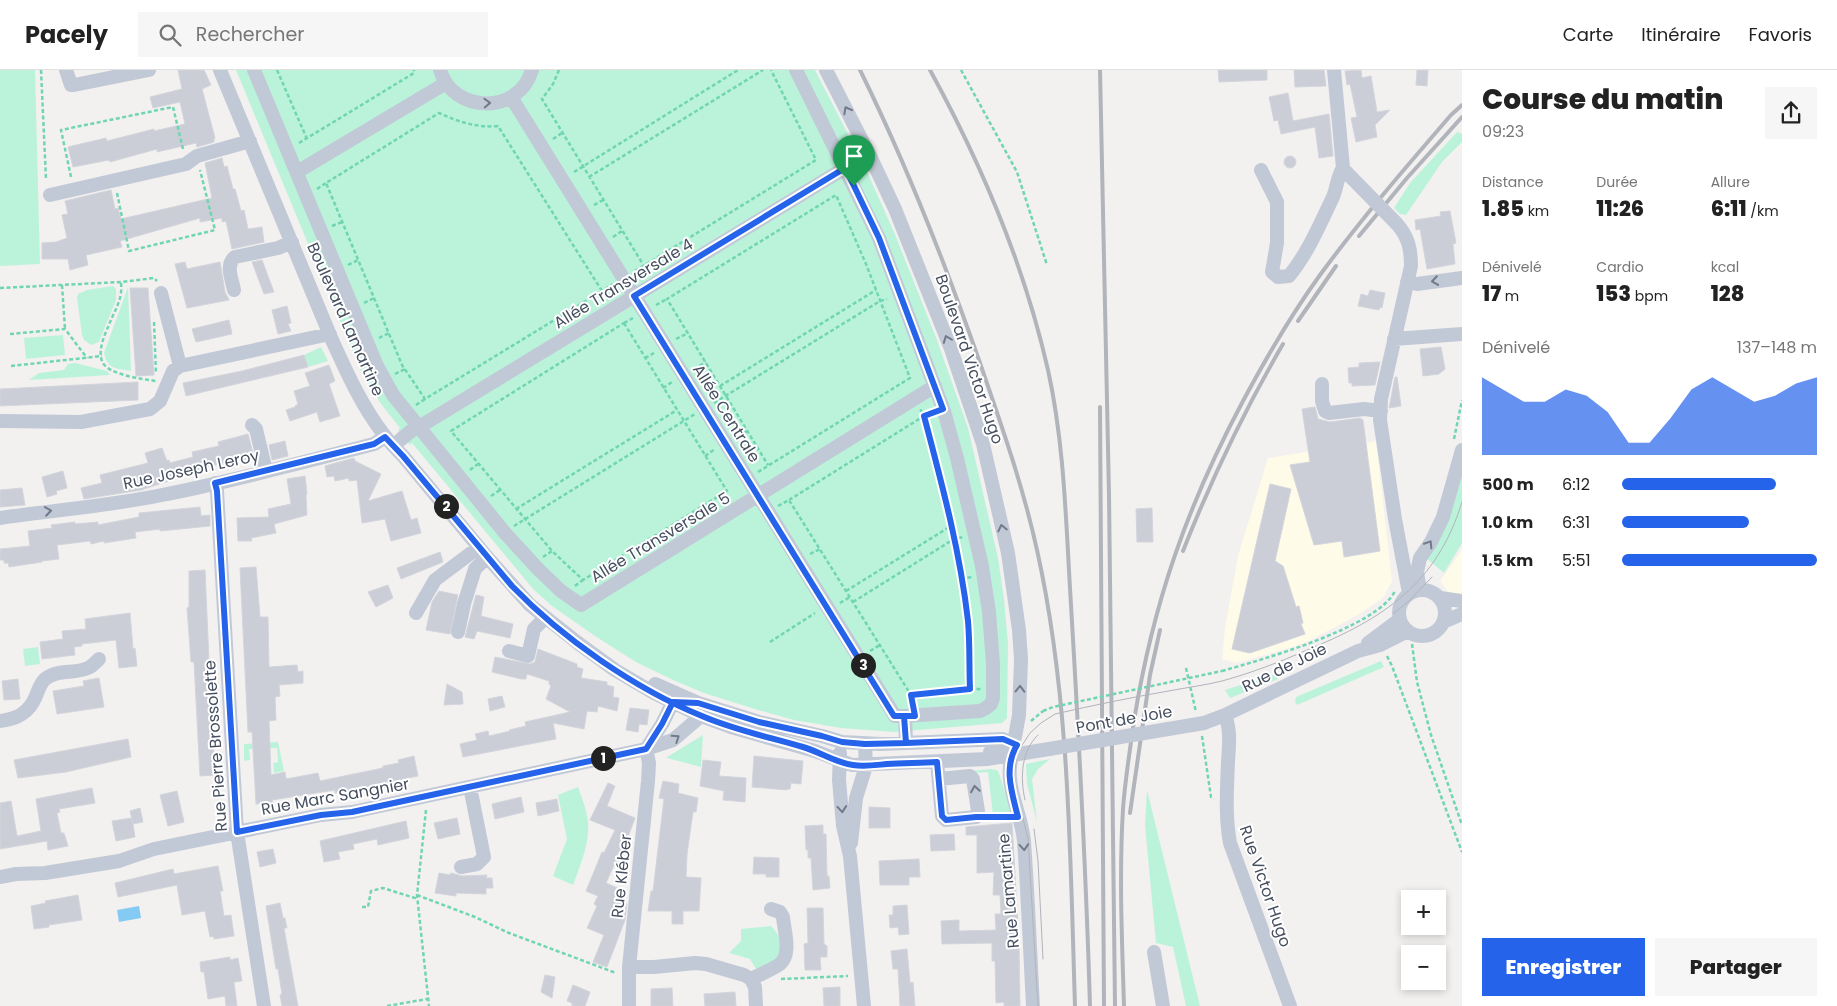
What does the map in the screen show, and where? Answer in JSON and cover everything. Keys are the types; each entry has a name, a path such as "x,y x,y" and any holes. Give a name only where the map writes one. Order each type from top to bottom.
{"street":[{"path":"66,70 68,81 71,85 149,70"},
{"path":"221,70 342,354 384,429 486,551 539,606 587,644 699,710"},
{"name":"Boulevard Lamartine","path":"221,70 347,374 368,412 512,586 545,618 615,670 673,702 699,710 842,742 865,744 1003,739 1013,749"},
{"path":"254,70 377,366 393,394 419,428"},
{"path":"297,172 443,76 452,91 470,102 491,104 511,97 526,83 532,70"},
{"path":"796,70 879,238 935,386 957,458 982,566 993,664 993,698 991,704 980,711 910,716 906,743"},
{"name":"Boulevard Victor Hugo","path":"826,70 871,158 902,226 951,349 982,444 1008,553 1019,630 1021,659 1020,696 1013,749"},
{"path":"1334,70 1345,171 1396,222 1405,233 1410,248 1411,266 1381,399 1380,420 1395,519 1415,591"},
{"name":"Allée Centrale","path":"511,97 894,716 910,716"},
{"path":"50,195 192,160 250,141"},
{"name":"Allée Transversale 4","path":"392,439 419,428 845,168"},
{"path":"1261,170 1277,202 1277,243 1272,272 1278,277 1289,276 1300,262 1334,195 1339,174 1345,171"},
{"path":"234,290 229,265 232,259 278,248 292,242"},
{"path":"1408,282 1417,284 1462,278"},
{"path":"161,293 180,366"},
{"path":"0,420 81,422 150,409 160,400 162,382 173,370 180,366 330,334"},
{"path":"1394,339 1462,334"},
{"path":"1322,384 1322,401 1325,410 1330,413 1364,409 1380,411"},
{"name":"Allée Transversale 5","path":"419,428 505,533 561,590 581,606 935,386"},
{"path":"252,425 256,429 266,471"},
{"name":"Rue Joseph Leroy","path":"0,518 60,509 83,508 163,495 392,439"},
{"path":"1415,591 1420,558 1431,542 1443,517 1462,450"},
{"name":"Rue Pierre Brossolette","path":"215,483 237,832 264,1006"},
{"path":"416,613 435,580 483,552"},
{"path":"458,632 464,604 475,569 483,552"},
{"path":"1443,622 1445,610 1440,598 1431,591 1415,591 1400,604 1400,619 1411,633 1421,636 1434,633 1443,622 1462,614"},
{"path":"1440,598 1462,601"},
{"path":"509,651 528,656 534,630 545,618"},
{"name":"Rue de Joie","path":"1358,651 1400,619"},
{"name":"Rue de Joie","path":"1201,720 1225,715 1358,651 1411,633"},
{"path":"0,721 12,720 25,712 34,701 40,686 48,677 60,672 89,667 99,659"},
{"path":"646,749 673,702"},
{"name":"Boulevard Lamartine","path":"699,710 731,727 815,751 852,765 866,766 987,759 1013,749"},
{"name":"Rue Marc Sangnier","path":"0,877 16,874 46,873 120,861 154,849 321,815 352,812 646,749 673,740 699,710"},
{"name":"Rue Victor Hugo","path":"1225,715 1228,722 1229,739 1226,816 1230,843 1290,1006"},
{"name":"Pont de Joie","path":"1049,745 1201,720"},
{"path":"842,742 839,780 843,826 850,856 864,1006"},
{"path":"850,856 856,798 866,766 865,744"},
{"name":"Boulevard Lamartine","path":"887,764 922,757 984,753 1004,748 1013,749 1049,745"},
{"name":"Rue Kléber","path":"629,1006 626,971 648,781 649,762 646,749"},
{"name":"Rue Lamartine","path":"1013,749 1012,793 1024,838 1033,1006"},
{"path":"937,762 942,816 946,820 976,817 978,811 973,779 970,776 939,779"},
{"path":"461,867 478,864 484,856 470,788"},
{"path":"751,978 781,964 785,957 783,917 780,912 771,909"},
{"path":"1154,952 1163,1006"},
{"path":"626,971 695,963 706,964 751,978 755,987 756,1006"}],"path":[{"path":"41,70 46,178"},
{"path":"277,70 307,139 414,73 414,70"},
{"path":"559,70 553,84 542,100 644,266 816,160 771,70"},
{"path":"583,167 738,70"},
{"path":"589,177 763,70"},
{"path":"961,70 1017,172 1047,266"},
{"path":"74,190 61,130 172,107 215,230 129,250 114,180"},
{"path":"439,113 460,122 485,128 498,126 602,291 425,400 402,365 326,183 439,113"},
{"path":"836,194 880,301 910,378 768,465 667,299 836,194"},
{"path":"0,288 121,282 154,278 159,283 161,293"},
{"path":"121,282 121,300 107,328 101,348 102,361 107,368 135,378 162,382 153,315"},
{"path":"62,285 65,329 87,358"},
{"path":"720,386 876,290"},
{"path":"726,396 880,301"},
{"path":"624,323 684,421 727,491 583,580 552,551 451,431 624,323"},
{"path":"10,334 65,329"},
{"path":"11,366 102,356"},
{"path":"768,512 924,416 943,409"},
{"path":"516,509 677,410"},
{"path":"911,695 970,689 968,622 954,539 924,416"},
{"path":"525,519 684,421"},
{"path":"789,500 911,695 910,716"},
{"path":"846,591 951,525"},
{"path":"853,602 954,539"},
{"path":"1043,711 1053,707 1222,671 1287,652 1361,620 1386,604"},
{"path":"770,642 826,606"},
{"path":"1411,633 1417,682 1431,735 1462,825"},
{"path":"1384,651 1392,666 1462,852"},
{"path":"1186,668 1201,720 1212,797 1218,802 1226,804"},
{"path":"425,806 417,894 429,1006"},
{"path":"976,817 1018,817"},
{"path":"362,907 368,907 371,890 383,888 418,899"},
{"path":"417,894 509,933 626,971"},
{"path":"781,979 855,976"},
{"path":"387,1006 427,999"}],"shaded area":[{"path":"1376,441 1392,581 1383,598 1356,616 1303,644 1237,663 1222,659 1225,628 1238,556 1268,458"},
{"path":"1462,547 1462,594 1450,595 1440,581"}],"green space":[{"path":"0,70 35,70 40,264 0,266"},
{"path":"236,70 815,70 865,167 894,232 937,340 968,428 998,558 1004,599 1008,644 1007,718 1002,723 894,732 841,728 794,720 704,693 673,680 636,662 552,606 533,589 412,443 410,445 398,430 400,428 381,404 360,369"},
{"path":"1457,132 1462,134 1462,142 1442,162 1406,215 1400,214 1394,208 1410,183"},
{"path":"113,286 116,289 116,300 99,342 91,345 84,340 82,335 78,294 87,290"},
{"path":"128,287 131,371 110,365 104,353"},
{"path":"63,335 65,355 26,359 24,338"},
{"path":"321,347 328,361 308,367 304,355"},
{"path":"75,363 107,371 110,375 29,380 39,373 64,370 68,364"},
{"path":"1462,464 1462,543 1444,573 1426,558"},
{"path":"38,647 40,664 25,666 23,649"},
{"path":"1381,661 1384,667 1297,705 1295,702 1296,697"},
{"path":"1275,674 1278,679 1230,698 1225,690"},
{"path":"703,735 701,767 667,758 667,757"},
{"path":"278,742 284,771 274,773 273,763 278,762 277,748 249,749 250,760 244,761 244,744"},
{"path":"1050,759 1038,769 1032,779 1037,822 1027,784 1026,764"},
{"path":"990,769 997,770 999,773 1012,815 993,816 988,772 946,775"},
{"path":"578,787 587,813 588,830 584,854 573,885 553,876 567,839 558,795"},
{"path":"1147,790 1200,1006 1186,1006 1173,947 1156,943 1145,825"},
{"path":"771,926 780,941 779,959 756,969 750,959 729,953 741,941 741,929"}],"water":[{"path":"139,906 141,918 119,922 117,910"}],"building":[{"path":"178,70 204,70 211,85 202,89 215,138 214,142 197,147 196,143 157,152 157,149 110,162 109,160 73,167 68,147 106,138 107,141 154,129 154,131 185,124 180,102 153,108 150,97 182,89"},
{"path":"1218,70 1267,70 1267,80 1219,82"},
{"path":"1294,70 1324,70 1326,86 1295,87"},
{"path":"1361,70 1362,78 1371,76 1377,112 1390,110 1375,125 1377,137 1356,142 1351,118 1357,117 1350,84 1347,85 1345,71"},
{"path":"1417,70 1428,70 1427,86 1416,85"},
{"path":"1288,93 1293,121 1329,114 1333,156 1319,158 1315,127 1281,134 1278,120 1274,121 1269,97"},
{"path":"1292,156 1295,157 1295,167 1288,168 1285,167 1284,160 1285,157"},
{"path":"222,158 224,167 227,166 241,211 244,210 248,229 262,227 264,242 232,249 226,221 222,222 222,218 200,222 200,218 120,241 122,247 86,255 88,265 70,270 68,259 42,259 42,243 56,242 67,238 62,215 68,214 65,201 111,190 115,209 118,208 121,219 212,198 205,163"},
{"path":"1450,211 1456,243 1453,244 1455,264 1427,269 1420,229 1416,230 1415,220 1441,216 1440,212"},
{"path":"262,260 274,292 264,294 252,262"},
{"path":"185,262 187,269 220,262 225,292 229,300 187,308 175,264"},
{"path":"130,288 148,288 154,375 136,376"},
{"path":"1370,290 1385,293 1382,308 1380,307 1379,310 1358,306 1361,294 1368,296"},
{"path":"287,306 291,323 288,324 291,331 278,334 272,310"},
{"path":"229,320 232,334 196,342 192,329"},
{"path":"1441,347 1445,369 1439,374 1423,376 1420,349"},
{"path":"304,355 308,367 186,396 183,383 242,371"},
{"path":"1380,362 1375,385 1352,386 1352,383 1349,383 1348,368 1359,367 1359,363"},
{"path":"329,365 335,381 329,384 340,416 320,422 317,412 290,421 286,410 298,404 294,391 310,386 305,373"},
{"path":"1395,377 1397,377 1401,406 1389,408"},
{"path":"138,382 138,400 0,406 0,389"},
{"path":"1315,407 1318,419 1330,422 1360,418 1363,420 1380,551 1344,557 1342,541 1314,545 1290,465 1310,462 1302,409"},
{"path":"248,434 254,457 183,473 184,476 141,490 84,499 81,488 102,483 100,475 148,463 145,453 162,448 167,461 169,460 170,463 193,457 192,452 219,446 218,442"},
{"path":"285,441 288,456 272,460 269,445"},
{"path":"354,458 355,461 381,474 368,501 402,491 411,520 417,518 421,533 391,541 385,519 362,523 357,480 349,481 349,478 335,481 334,476 327,477 325,466"},
{"path":"63,471 67,488 56,491 57,494 47,497 42,477"},
{"path":"305,476 307,515 274,524 276,533 251,538 252,541 238,541 237,518 269,517 268,509 291,504 287,479"},
{"path":"1270,484 1291,489 1275,561 1283,566 1296,607 1299,606 1303,623 1301,624 1305,634 1250,653 1232,649"},
{"path":"22,488 25,505 0,507 0,490"},
{"path":"200,507 201,516 210,515 210,526 135,532 136,538 104,543 104,541 91,544 90,541 57,545 59,559 42,562 9,567 8,563 0,560 0,549 30,546 28,531 52,528 51,525 75,522 75,524 98,522 98,525 139,517 139,513"},
{"path":"1152,508 1153,542 1137,542 1136,509"},
{"path":"440,552 443,562 401,579 397,568"},
{"path":"256,567 260,617 268,617 269,667 297,665 298,672 303,671 303,683 279,685 280,696 275,697 276,720 269,721 271,775 285,772 286,779 318,773 320,781 383,768 383,766 399,763 398,760 414,756 418,776 335,793 335,790 272,800 273,803 256,804 252,732 248,732 240,568"},
{"path":"205,570 209,661 206,661 207,682 210,682 215,775 200,776 194,662 191,662 187,608 189,607 189,571"},
{"path":"388,585 393,598 376,607 368,592"},
{"path":"439,591 458,595 450,634 426,630 432,602"},
{"path":"476,595 484,597 481,616 513,624 510,638 477,631 474,639 465,637"},
{"path":"130,613 133,649 135,648 137,666 119,668 116,640 82,644 82,646 74,647 75,655 42,659 40,642 63,639 62,631 86,629 85,619"},
{"path":"538,649 577,664 577,667 583,669 581,678 607,682 607,685 614,687 613,697 619,698 617,711 598,706 597,712 587,711 584,729 553,723 556,739 463,757 460,744 477,740 475,734 488,731 489,736 526,726 525,722 570,712 546,699 551,686 549,681 527,674 526,679 521,679 492,672 495,657 530,664 535,662"},
{"path":"99,678 104,707 57,714 53,691 84,686 83,681"},
{"path":"18,679 20,699 4,700 2,681"},
{"path":"447,684 462,692 463,704 444,705"},
{"path":"502,696 505,707 490,711 488,699"},
{"path":"630,708 649,710 647,725 639,724 638,732 626,730"},
{"path":"128,739 131,757 66,772 18,778 14,760"},
{"path":"754,756 803,761 801,784 791,783 790,789 787,790 752,787"},
{"path":"703,760 721,762 719,776 746,778 745,802 723,800 724,791 700,786"},
{"path":"663,781 679,784 678,793 698,798 696,812 693,812 686,877 701,878 699,911 683,911 683,924 672,924 672,911 648,911 651,891 653,891 664,799 659,798"},
{"path":"608,783 615,786 607,806 635,818 617,866 614,865 606,883 624,891 620,901 627,904 625,920 607,967 593,962 604,935 587,928 597,906 594,904 598,896 586,891 602,852 604,853 615,830 590,820"},
{"path":"92,788 95,803 59,809 60,812 57,813 61,833 64,833 68,846 48,850 47,841 0,849 0,803 11,801 17,836 41,831 36,799"},
{"path":"177,791 184,822 168,826 160,795"},
{"path":"521,797 524,812 495,819 492,804"},
{"path":"557,799 559,811 538,816 536,803"},
{"path":"869,807 890,808 890,828 869,828"},
{"path":"140,808 143,822 133,824 130,811"},
{"path":"132,818 135,837 116,841 112,821"},
{"path":"457,818 460,834 438,839 434,823"},
{"path":"406,821 409,838 378,845 377,839 353,844 354,849 338,852 340,859 324,862 320,841"},
{"path":"1012,823 1019,944 1020,1006 1004,1006 1004,1002 996,1003 995,961 992,961 992,943 942,944 941,921 959,920 959,931 996,930 995,914 1001,914 1000,895 993,895 994,872 977,873 977,835 966,835 966,827"},
{"path":"823,825 823,834 826,834 827,876 829,876 830,888 813,890 811,858 808,858 808,850 806,850 805,826"},
{"path":"954,834 955,850 931,851 930,835"},
{"path":"273,849 276,863 260,867 257,852"},
{"path":"754,857 779,858 779,877 753,874"},
{"path":"919,859 920,877 909,877 909,885 880,885 879,861"},
{"path":"218,866 223,891 220,891 224,916 231,915 234,936 214,939 213,936 210,937 205,911 182,915 177,885 118,897 115,883 173,869 174,874"},
{"path":"439,873 450,875 451,873 462,876 487,875 486,878 492,878 493,888 486,888 486,894 456,893 456,896 435,893"},
{"path":"78,895 82,920 34,929 31,906 46,903 45,901"},
{"path":"280,903 287,928 284,928 298,1006 282,1006 280,995 282,994 266,906"},
{"path":"907,905 909,934 899,935 898,927 890,928 889,915 893,915 893,906"},
{"path":"807,908 823,908 824,944 827,946 827,957 820,957 821,970 805,970 804,944 808,943"},
{"path":"907,949 910,983 913,982 915,1006 900,1006 898,969 893,969 891,951"},
{"path":"230,957 230,960 238,958 242,981 234,982 237,1006 226,1006 225,996 208,999 204,972 201,972 200,962"},
{"path":"545,975 555,977 552,998 541,992"},
{"path":"573,985 590,992 585,1006 572,1006 572,1003 567,1001"},
{"path":"840,987 840,1006 824,1006 823,988"},
{"path":"672,988 673,1006 651,1006 651,989"},
{"path":"735,992 736,1006 705,1006 704,994"}],"tram line":[{"path":"1038,1006 1028,838 1014,784 1017,753 1030,733 1055,714 1129,698 1210,684 1244,674 1297,654 1360,625 1404,595 1422,577 1438,555 1451,531 1462,502"},
{"path":"1394,613 1408,602 1432,577"},
{"path":"1025,800 1022,774 1023,765 1028,749 1038,735"},
{"path":"1034,829 1038,861 1043,959"}],"railway":[{"path":"860,70 909,178 953,288 1011,455 1037,550 1048,606 1062,720 1069,834 1075,1006"},
{"path":"930,70 967,142 1000,216 1027,292 1054,399 1066,517 1082,806 1090,1006"},
{"path":"1100,70 1109,495 1115,1006"},
{"path":"1124,1006 1121,858 1123,809 1128,765 1134,721 1151,636 1162,596 1189,517 1223,440 1243,401 1299,306 1320,275 1368,213 1451,115 1462,105"},
{"path":"1359,236 1407,178 1462,117"},
{"path":"1298,321 1336,266"},
{"path":"1183,551 1229,446 1283,344"},
{"path":"1100,407 1104,1006"},
{"path":"1130,813 1150,675 1160,630"}],"route":[{"path":"854,186 845,168 634,296 894,716 904,716 906,743 1003,739 1017,745 1009,765 1012,793 1018,817 976,817 946,820 942,816 937,762 852,765 815,751 731,727 701,716 673,702 654,693 615,670 530,605 385,437 374,444 215,483 237,832 321,815 352,812 646,749 673,702 698,703 759,722 842,742 895,744 906,743 905,732 904,716 915,716 911,695 970,689 968,622 961,579 945,498 924,416 943,409 879,238 854,186"}]}
